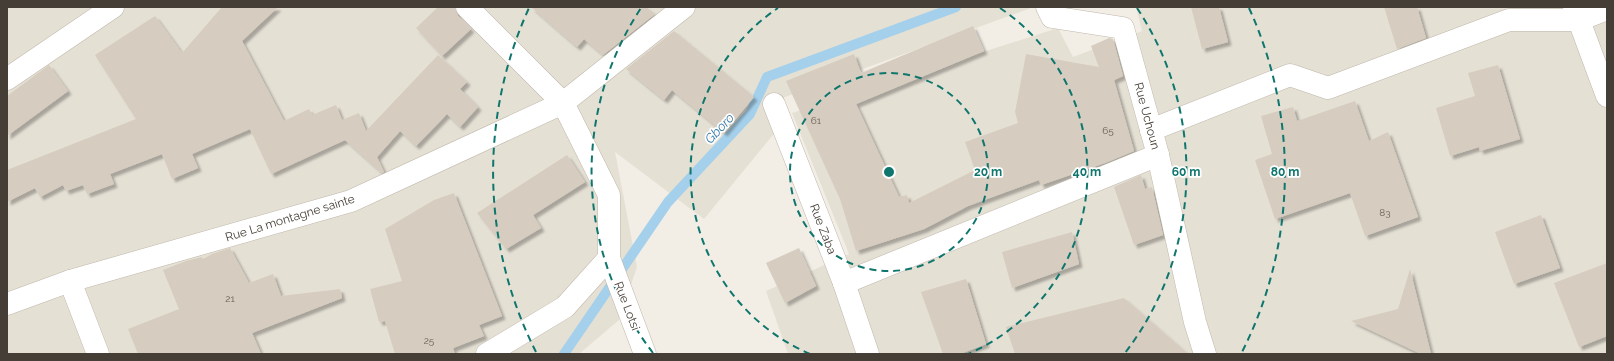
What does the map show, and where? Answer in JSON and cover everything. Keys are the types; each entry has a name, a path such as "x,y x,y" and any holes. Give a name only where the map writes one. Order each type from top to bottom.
{"street":[{"path":"7,79 113,7"},
{"path":"467,7 563,103 610,195 609,258 565,307 487,354"},
{"name":"Rue La montagne sainte","path":"7,304 70,281 351,201 563,103 684,7"},
{"name":"Rue Uchoun","path":"1047,7 1052,17 1123,28 1158,155 1195,322 1205,354"},
{"path":"1151,130 1290,75 1328,88 1509,20 1607,9"},
{"path":"1576,13 1607,96"},
{"name":"Rue Zaba","path":"774,104 844,283 868,354"},
{"path":"844,283 1158,155"},
{"name":"Rue Lotsi","path":"609,258 645,354"},
{"path":"70,281 98,354"}],"shaded area":[{"path":"7,7 1034,7 774,101 777,130 704,219 615,152 637,267 619,320 579,354 7,354"},
{"path":"1136,7 1607,7 1607,354 788,354 766,291 849,254 792,113 1058,28 1073,57 1142,31"}],"building":[{"path":"222,7 278,7 242,41 284,121 309,109 312,115 336,105 342,120 359,113 366,131 438,55 467,82 460,89 478,107 460,127 447,114 416,146 400,131 377,157 384,172 382,173 345,140 271,174 250,129 192,154 198,168 172,179 162,154 110,174 114,184 87,194 83,185 66,191 63,185 40,197 35,188 7,202 7,170 136,119 95,55 155,16 182,53"},
{"path":"438,7 455,7 458,16 471,29 442,56 416,28"},
{"path":"531,7 646,7 655,14 603,55 584,39 577,47"},
{"path":"1191,7 1219,7 1228,42 1202,49"},
{"path":"1384,7 1417,7 1426,38 1397,49"},
{"path":"973,26 984,51 856,104 899,197 907,195 909,203 975,170 965,142 1018,123 1015,112 1026,54 1099,67 1091,46 1109,38 1113,39 1123,76 1114,80 1134,151 1105,163 1041,185 1039,180 968,206 924,229 856,251 840,199 786,81 854,54 861,73"},
{"path":"674,31 754,97 724,133 672,90 664,100 626,69"},
{"path":"49,65 68,91 7,136 7,96"},
{"path":"1498,65 1520,139 1480,151 1479,147 1450,156 1436,108 1475,96 1468,73"},
{"path":"1355,101 1369,141 1388,132 1418,217 1365,236 1350,193 1275,219 1255,160 1272,154 1261,116 1293,107 1297,121"},
{"path":"567,155 585,182 533,215 541,228 506,249 477,213"},
{"path":"1141,175 1145,189 1152,187 1163,235 1134,245 1114,187"},
{"path":"454,193 502,316 479,325 484,336 453,348 455,354 395,354 385,321 379,322 370,289 402,281 385,229 434,200"},
{"path":"1541,215 1560,268 1514,284 1495,232"},
{"path":"1072,232 1079,264 1012,288 1002,252"},
{"path":"230,248 249,283 273,274 281,296 340,289 342,298 252,333 261,354 138,354 128,329 179,309 163,270 186,261 202,257 203,259 212,254"},
{"path":"799,248 816,286 785,303 766,263"},
{"path":"1607,263 1607,336 1579,347 1554,283"},
{"path":"1410,269 1431,354 1421,354 1351,321 1398,309"},
{"path":"966,279 986,344 960,354 943,354 921,292"},
{"path":"1124,298 1188,354 1015,354 1006,327"}],"waterway":[{"name":"Gboro","path":"564,354 668,202 750,114 767,77 956,7"}]}
